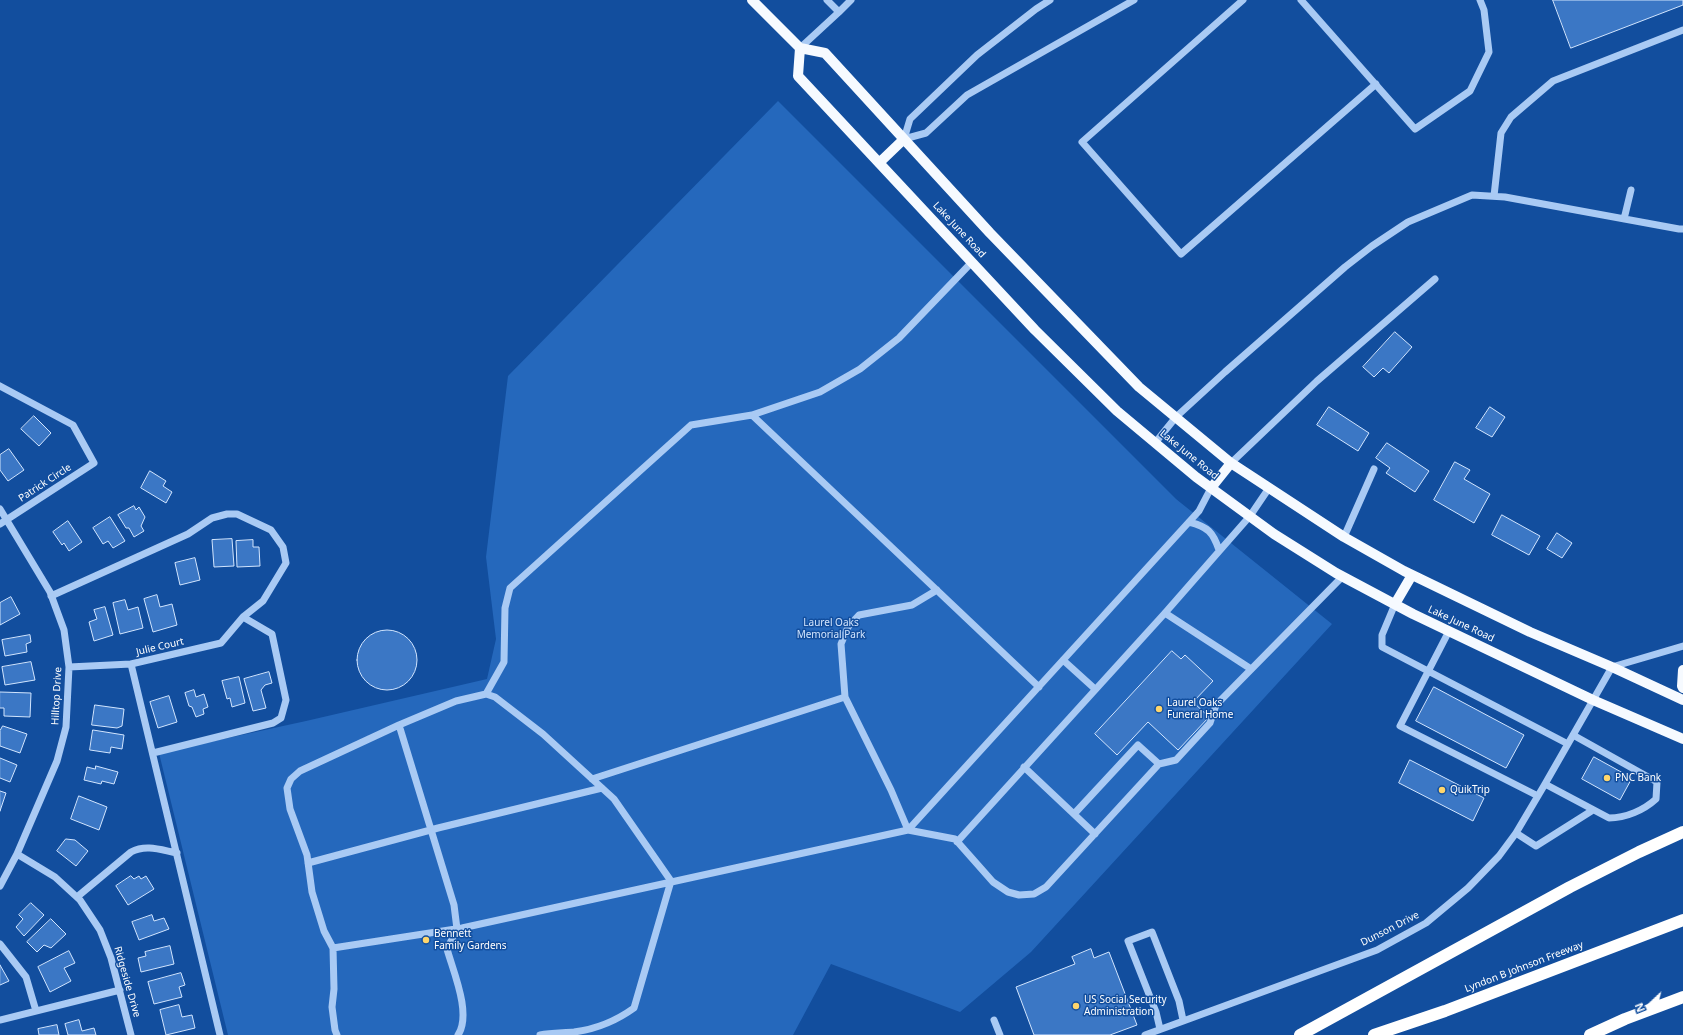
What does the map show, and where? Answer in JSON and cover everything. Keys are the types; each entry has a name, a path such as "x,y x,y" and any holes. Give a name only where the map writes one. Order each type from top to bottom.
{"highway":[{"path":"1300,1035 1570,887 1638,852 1683,832"},
{"name":"Lyndon B Johnson Freeway","path":"1374,1035 1446,1011 1683,920"},
{"path":"1590,1035 1625,1019 1683,997"}],"main road":[{"path":"752,0 800,48"},
{"name":"Lake June Road","path":"1683,700 1612,667 1530,632 1412,575 1344,537 1231,463 1139,387 990,233 825,53 800,48 798,76 879,163 1035,330 1106,400 1155,443 1211,488 1274,534 1343,576 1395,604 1593,700 1683,739"},
{"path":"879,163 904,139"},
{"path":"1211,488 1231,463"},
{"path":"1395,604 1412,575"},
{"path":"1683,670 1683,688"}],"street":[{"path":"827,0 838,12"},
{"path":"800,48 851,0"},
{"path":"904,139 910,119 915,113 977,55 1036,9 1050,0"},
{"path":"904,139 926,133 967,95 1134,0"},
{"path":"1243,0 1082,142 1181,254 1376,84"},
{"path":"1301,0 1415,129 1470,91 1489,52 1484,10 1480,0"},
{"path":"1494,196 1501,133 1511,117 1553,81 1683,30"},
{"path":"1624,219 1631,190"},
{"path":"1155,443 1176,417 1225,372 1339,272 1372,246 1408,222 1472,195 1504,197 1683,229"},
{"path":"486,694 504,662 505,608 510,588 691,425 752,415 820,392 860,369 899,338 972,262"},
{"path":"1231,463 1317,381 1435,279"},
{"name":"Patrick Circle","path":"0,386 73,425 94,463 0,524"},
{"path":"752,415 1039,687"},
{"path":"1344,537 1374,469"},
{"path":"908,830 1199,511 1211,488"},
{"path":"957,842 1095,688 1165,613 1250,516 1269,488"},
{"name":"Hilltop Drive","path":"0,509 51,596 64,630 69,667 66,727 56,761 17,854 0,886"},
{"name":"Julie Court","path":"51,596 188,534 212,518 227,514 237,514 271,530 283,547 286,563 264,601 243,617 221,643 131,664 69,667"},
{"path":"1189,522 1202,526 1215,537 1219,550"},
{"path":"333,948 456,929 908,830 954,839 993,882 1008,892 1019,895 1034,894 1046,887 1159,764 1176,760 1210,724 1216,705 1343,576"},
{"path":"908,830 891,790 845,697 841,644 848,627 859,615 912,604 937,590"},
{"path":"1395,604 1382,634 1382,647 1568,744"},
{"path":"1165,613 1251,669"},
{"path":"152,753 273,723 281,718 286,700 272,634 243,617"},
{"path":"1449,631 1427,671 1400,726 1538,796"},
{"path":"1612,667 1683,646"},
{"path":"1063,660 1095,688"},
{"path":"131,664 220,1035"},
{"name":"Dunson Drive","path":"1145,1035 1377,950 1426,923 1468,888 1499,856 1516,833 1612,667"},
{"path":"338,1035 335,1030 332,1007 334,989 333,948 324,931 312,892 307,855 290,809 288,788 291,778 300,771 399,725 456,701 486,694 495,697 543,734 614,799 671,882"},
{"path":"592,779 845,697"},
{"path":"399,725 454,906 456,929 447,949 464,1011 461,1031 458,1035"},
{"path":"1545,784 1610,818 1620,818 1648,806 1656,799 1657,782 1573,735"},
{"path":"1074,814 1138,745 1159,764"},
{"path":"1024,767 1094,834"},
{"path":"308,863 432,830 602,788"},
{"path":"1516,833 1536,846 1593,810"},
{"path":"77,897 131,852 138,848 147,847 177,853"},
{"name":"Ridgeside Drive","path":"17,854 55,877 77,897 100,930 111,958 131,1035"},
{"path":"540,1035 575,1032 597,1027 617,1020 634,1008 671,882"},
{"path":"1160,1029 1156,1012 1128,941 1152,932 1179,1001 1183,1020"},
{"path":"0,944 26,977 36,1011"},
{"path":"0,1020 120,990"},
{"path":"994,1020 1000,1035"}],"green space":[{"name":"Laurel Oaks Memorial Park","path":"778,101 1176,499 1332,624 1031,952 960,1012 831,964 793,1035 228,1035 159,753 487,679 496,639 486,557 508,376"}],"building":[{"path":"1553,0 1683,0 1683,5 1571,48"},
{"path":"1395,332 1412,347 1389,373 1383,368 1374,377 1363,367"},
{"path":"1329,407 1369,433 1358,451 1317,425"},
{"path":"1490,407 1505,417 1492,437 1476,428"},
{"path":"34,416 51,433 39,446 21,429"},
{"path":"1387,443 1429,471 1415,492 1386,473 1390,468 1376,458"},
{"path":"9,449 24,470 8,481 0,470 0,455"},
{"path":"1455,462 1470,470 1464,479 1490,494 1474,523 1434,500"},
{"path":"150,471 166,481 163,486 172,492 166,503 141,488"},
{"path":"134,506 136,510 139,507 145,517 141,526 144,531 134,537 129,528 126,528 118,515"},
{"path":"1502,515 1540,536 1529,555 1492,535"},
{"path":"110,517 125,541 113,548 108,541 103,544 93,528"},
{"path":"68,521 82,542 69,551 64,543 62,545 53,532"},
{"path":"1557,533 1572,543 1562,558 1547,549"},
{"path":"232,539 234,566 214,567 212,540"},
{"path":"253,540 253,547 259,547 260,566 237,567 236,541"},
{"path":"195,558 200,580 180,585 175,563"},
{"path":"157,595 160,607 172,604 177,625 153,632 144,599"},
{"path":"11,597 20,614 0,625 0,603"},
{"path":"125,600 128,610 138,607 143,628 120,634 113,603"},
{"path":"105,607 113,635 94,641 89,622 97,619 94,610"},
{"path":"387,630 404,635 412,643 417,660 412,677 404,685 387,690 370,685 362,677 357,660 362,643 370,635"},
{"path":"30,635 31,642 26,644 27,652 5,656 2,640"},
{"name":"Laurel Oaks Funeral Home","path":"1172,651 1181,659 1185,655 1213,681 1193,702 1209,717 1178,750 1148,722 1117,755 1095,734"},
{"path":"31,662 35,680 5,685 2,667"},
{"path":"269,672 272,683 265,685 261,690 266,708 253,711 244,679"},
{"path":"239,677 245,703 232,707 230,698 227,699 222,681"},
{"name":"QuikTrip","path":"1434,687 1524,735 1506,768 1416,721"},
{"path":"194,690 196,697 204,694 208,707 203,709 204,714 196,717 192,707 189,706 185,693"},
{"path":"0,692 31,693 30,717 4,716 4,708 0,708"},
{"path":"169,696 177,722 158,728 150,702"},
{"path":"95,705 124,709 122,726 117,728 92,725"},
{"path":"3,726 27,734 20,753 0,746 0,731"},
{"path":"93,730 124,735 122,749 111,747 110,753 90,750"},
{"name":"PNC Bank","path":"1594,757 1632,778 1620,800 1582,779"},
{"path":"0,758 17,765 10,782 0,778"},
{"name":"QuikTrip","path":"1410,760 1484,798 1473,821 1399,783"},
{"path":"96,766 118,772 114,784 102,781 101,784 84,780 87,767 95,769"},
{"path":"0,791 6,793 0,811"},
{"path":"79,796 107,807 99,830 71,819"},
{"path":"66,839 75,840 88,851 76,866 57,851"},
{"path":"131,876 134,879 139,876 141,879 146,876 154,889 128,905 116,886"},
{"path":"31,903 44,915 24,936 16,927 23,919 19,915"},
{"path":"152,915 154,921 164,918 169,929 139,940 132,922"},
{"path":"51,919 66,934 51,948 44,945 37,952 27,942"},
{"path":"170,946 174,964 141,972 138,958 146,956 145,952"},
{"name":"US Social Security Administration","path":"1091,949 1094,958 1109,952 1137,1025 1110,1035 1034,1035 1016,987 1075,964 1072,957"},
{"path":"69,951 75,963 64,968 71,981 50,992 38,967"},
{"path":"0,965 9,981 0,985"},
{"path":"181,973 185,985 179,987 182,997 154,1004 148,982"},
{"path":"179,1005 182,1017 192,1015 195,1028 166,1035 160,1010"},
{"path":"79,1020 82,1031 94,1028 96,1035 68,1035 65,1024"},
{"path":"57,1025 59,1035 39,1035 38,1029"}],"place":[{"name":"Laurel Oaks Funeral Home","path":"1159,709"},
{"name":"PNC Bank","path":"1607,778"},
{"name":"QuikTrip","path":"1442,790"},
{"name":"Bennett Family Gardens","path":"426,940"},
{"name":"US Social Security Administration","path":"1076,1006"}]}
